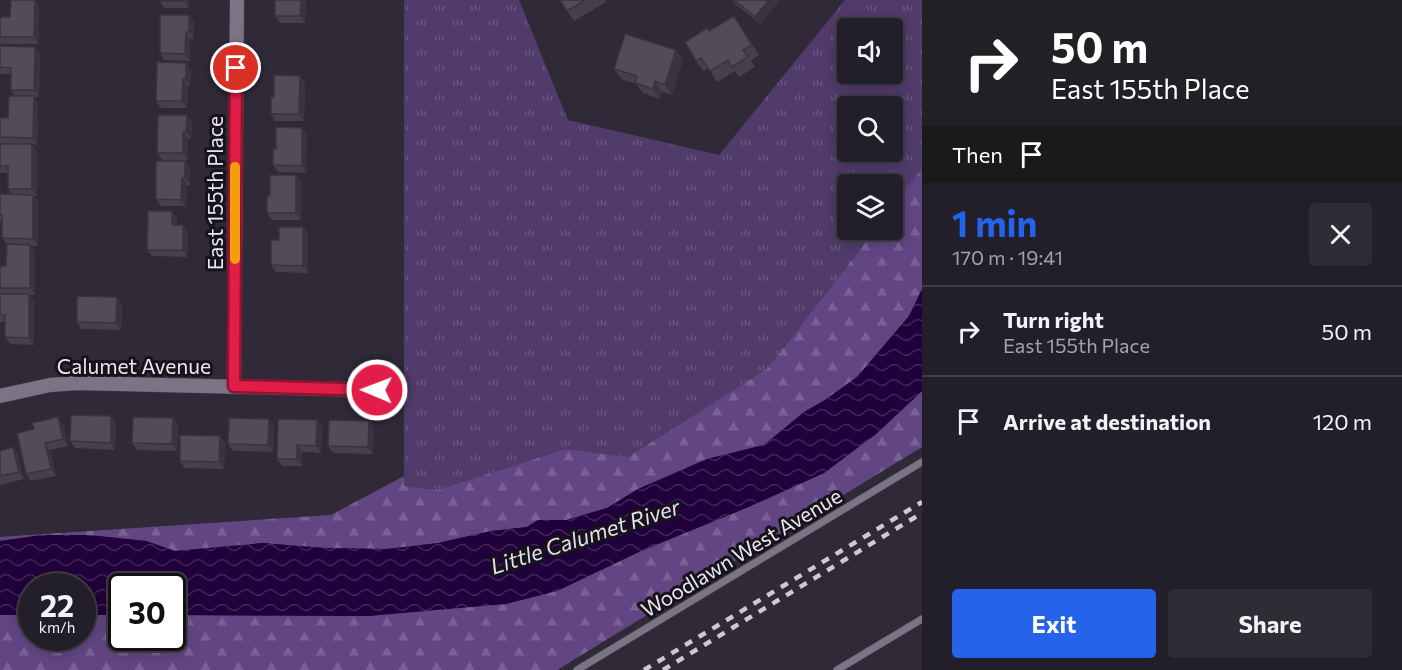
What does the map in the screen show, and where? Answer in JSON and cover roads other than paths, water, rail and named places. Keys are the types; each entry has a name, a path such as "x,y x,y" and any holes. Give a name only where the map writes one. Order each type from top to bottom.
{"street":[{"name":"East 155th Place","path":"234,386 237,0"},
{"name":"Calumet Avenue","path":"0,396 50,385 78,383 377,390"}],"lane":[{"name":"Woodlawn West Avenue","path":"577,670 922,462"},
{"path":"837,670 922,619"}],"water":[{"name":"Little Calumet River","path":"922,289 922,391 876,434 824,473 641,551 557,591 506,604 369,616 186,615 186,573 108,573 108,615 96,615 96,573 18,573 18,615 0,615 0,541 42,535 89,535 146,541 175,551 263,543 324,548 387,549 438,543 491,531 527,527 538,520 566,520 607,508 638,489 707,459 764,445 804,412 857,377 909,316"}],"railway":[{"path":"644,670 922,502"},
{"path":"663,670 922,513"}]}
